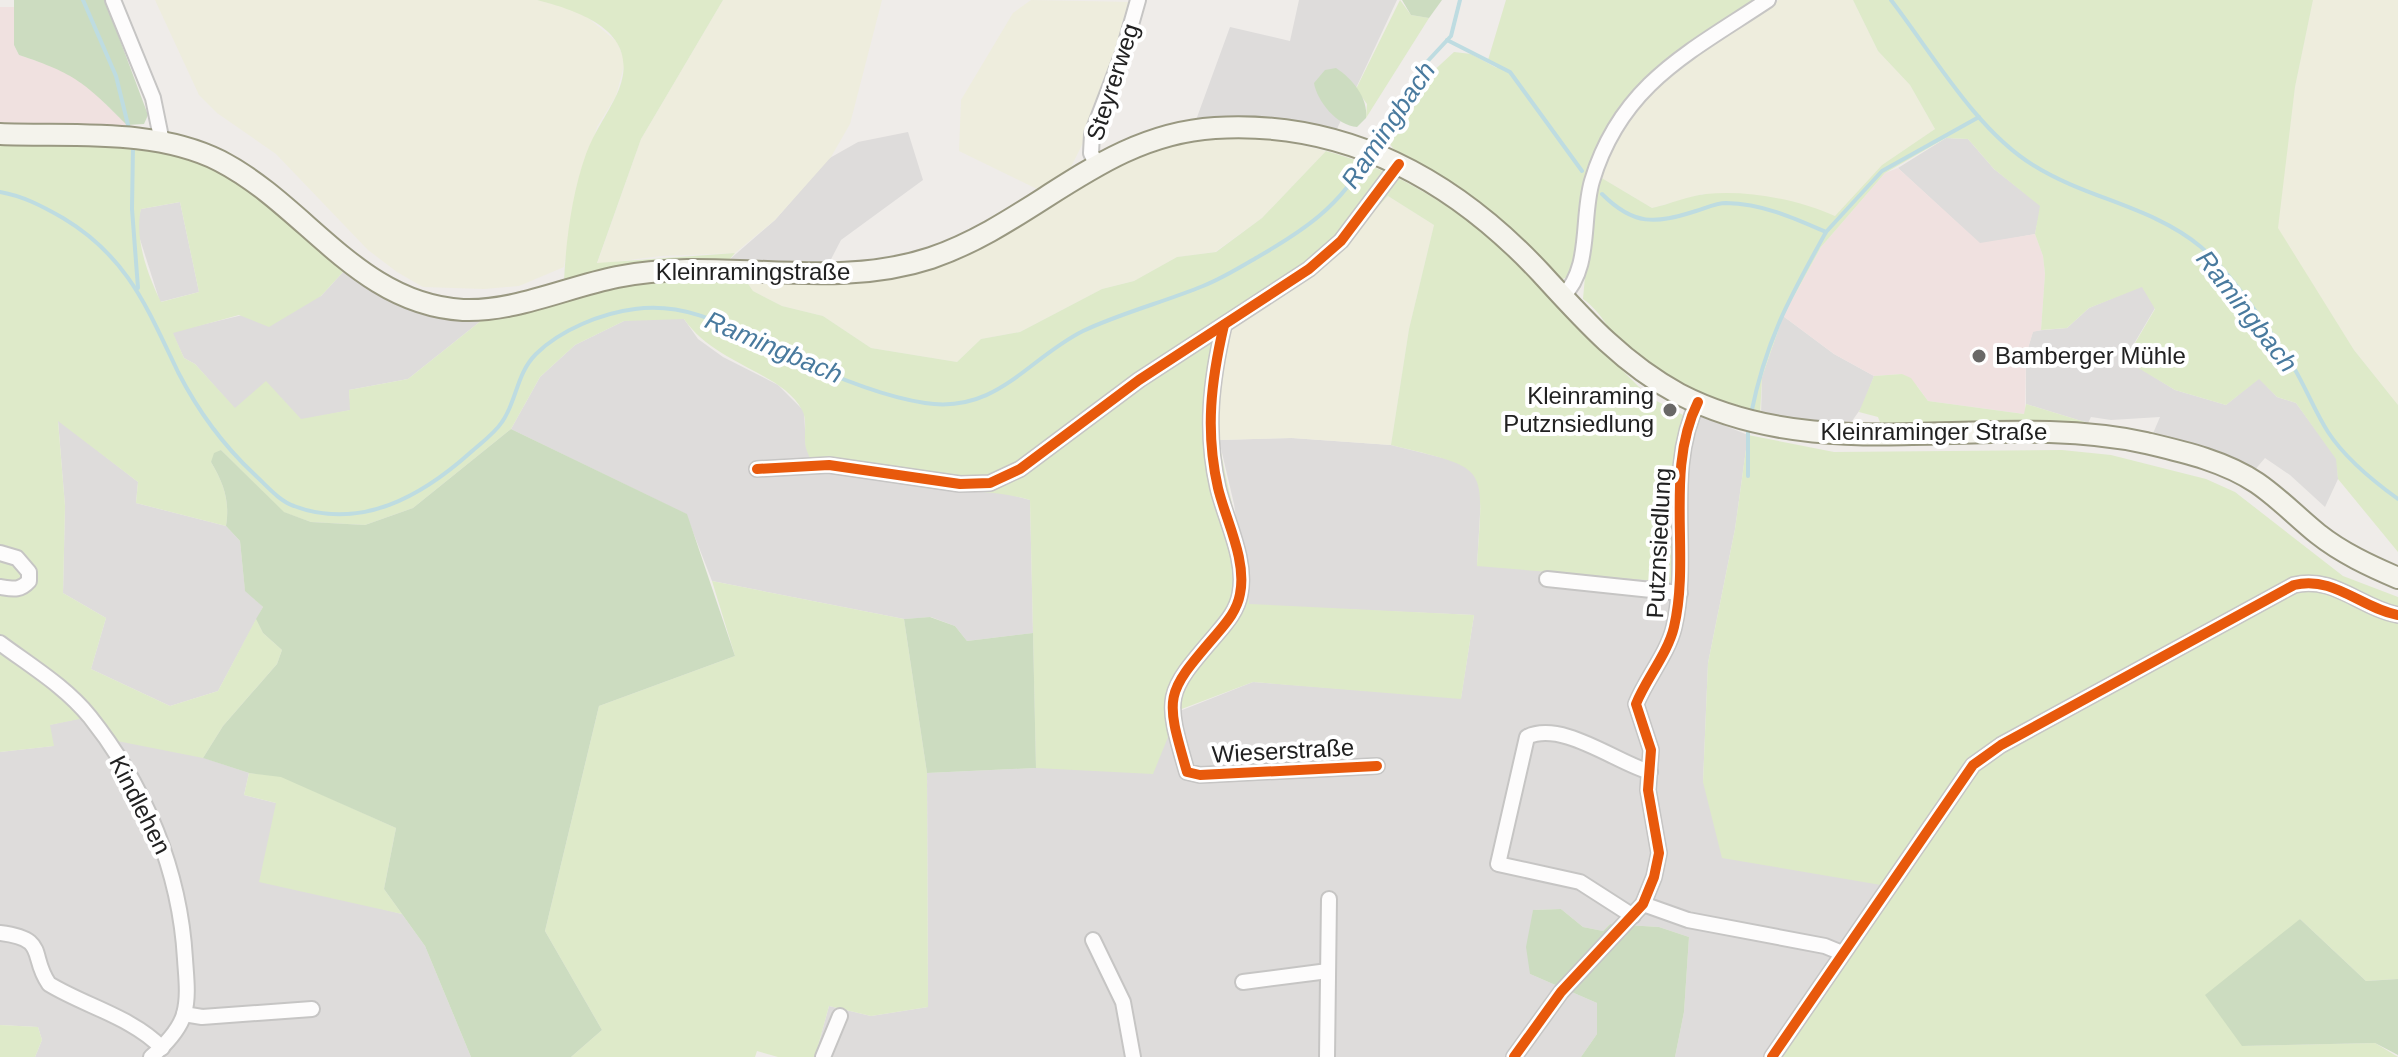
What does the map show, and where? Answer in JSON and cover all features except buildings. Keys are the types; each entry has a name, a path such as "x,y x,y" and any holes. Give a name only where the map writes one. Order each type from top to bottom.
{"main road":[{"name":"Kleinramingstraße","path":"0,134 157,141 199,151 246,176 373,282 415,301 461,310 503,306 579,285 656,270 721,268 838,274 901,266 930,258 987,232 1096,164 1165,135 1217,128 1277,129 1335,141"},
{"name":"Kleinraminger Straße","path":"1335,141 1394,162 1466,202 1632,364 1698,402 1749,421 1864,436 2062,431 2145,443 2239,473 2278,499 2340,550 2398,578"}],"street":[{"path":"113,0 119,22 153,98 157,141"},
{"name":"Steyrerweg","path":"1096,164 1091,153 1092,134 1123,53 1138,0"},
{"path":"1562,297 1578,277 1593,177 1616,126 1637,96 1668,66 1768,0"},
{"path":"757,469 829,465 960,484 990,483 1020,469 1139,380 1309,269 1341,241 1394,162"},
{"name":"Wieserstraße","path":"1224,325 1213,371 1208,424 1218,487 1241,573 1240,596 1231,617 1179,678 1172,698 1174,726 1187,772 1200,775 1377,766"},
{"name":"Putznsiedlung","path":"1514,1057 1561,992 1638,910 1659,853 1648,790 1651,750 1636,704 1673,631 1680,593 1682,475 1687,430 1698,402"},
{"path":"0,553 25,564 29,581 18,590 0,587"},
{"path":"1547,579 1680,593"},
{"path":"1772,1057 1973,765 2001,745 2294,585 2308,582 2324,584 2398,615"},
{"name":"Kindlehen","path":"0,643 66,692 89,716 147,810 170,864 180,906 187,979 184,1014 157,1052 148,1036 49,984 36,947 23,939 0,933"},
{"path":"1650,772 1567,738 1540,734 1527,737 1498,864 1580,882 1638,910 1825,946 1842,953"},
{"path":"1327,1057 1329,899"},
{"path":"1093,940 1123,1002 1133,1057"},
{"path":"1243,982 1328,971"},
{"path":"184,1014 202,1017 312,1009"},
{"path":"823,1057 840,1016"}],"shaded area":[{"path":"155,0 537,0 580,11 617,42 625,62 616,96 597,127 572,214 564,267 519,286 484,289 423,287 397,272 368,250 276,154 217,113 199,95"},
{"path":"723,0 882,0 850,124 831,157 775,220 735,253 661,256 597,264 641,139"},
{"path":"1031,0 1133,2 1094,121 1068,173 1037,189 959,151 961,100 1013,13"},
{"path":"1299,0 1397,0 1336,131 1268,120 1196,120 1230,27 1290,41"},
{"path":"1779,0 1853,0 1878,51 1910,85 1935,129 1882,165 1835,216 1770,197 1728,194 1703,194 1652,208 1600,177 1619,133 1638,101 1665,74"},
{"path":"2313,0 2398,0 2398,405 2354,350 2277,228 2295,87"},
{"path":"0,7 14,7 14,45 19,55 67,71 85,84 127,125 122,131 0,124"},
{"path":"908,132 923,180 841,240 828,265 729,260 775,220 828,159 858,142"},
{"path":"1229,136 1275,139 1326,151 1262,218 1215,252 1177,257 1134,281 1102,289 1020,332 981,339 957,362 871,348 823,316 782,306 753,291 744,278 834,283 903,273 1141,152 1185,138"},
{"path":"1946,138 1968,139 1994,169 2041,206 2035,234 1980,244 1898,168"},
{"path":"1898,168 1980,243 2035,234 2043,256 2045,275 2041,330 2033,332 2026,355 2025,414 1928,401 1918,387 1902,374 1874,376 1834,354 1783,316 1821,247 1885,173"},
{"path":"1388,196 1434,225 1409,329 1391,445 1292,438 1219,440 1217,397 1226,330 1358,228"},
{"path":"180,202 199,292 160,302 138,233 138,220 141,209"},
{"path":"344,271 396,303 418,310 487,316 408,379 349,390 351,410 301,420 235,409 195,364 184,358 172,332 321,296"},
{"path":"2142,286 2155,308 2125,359 2175,390 2226,405 2259,378 2277,397 2296,403 2337,459 2338,479 2325,507 2290,475 2265,458 2253,472 2151,438 2160,417 2111,420 2091,417 2088,423 2026,404 2026,355 2033,331 2067,328 2089,308"},
{"path":"1783,316 1834,354 1874,376 1862,407 1852,421 1838,429 1761,416 1762,377"},
{"path":"652,317 684,319 698,339 723,357 778,385 804,411 806,448 854,473 940,488 997,491 1030,500 1033,633 967,641 955,626 931,617 904,619 712,581 686,514 511,429 540,377 575,345 624,321"},
{"path":"1684,409 1748,435 1735,529 1708,663 1703,782 1882,885 1766,1057 1675,1057 1684,1012 1689,937 1659,927 1610,924 1603,931 1583,927 1561,909 1533,910 1530,974 1597,1003 1597,1034 1581,1057 815,1057 829,1006 871,1016 928,1007 927,773 1036,768 1253,682 1461,698 1474,615 1249,605 1234,504 1219,440 1292,438 1391,445 1463,463 1478,479 1481,497 1477,566 1676,522"},
{"path":"58,420 138,482 136,503 226,526 240,541 245,590 263,607 218,691 170,706 91,669 106,618 63,593 65,506"},
{"path":"100,714 189,753 249,773 244,795 276,803 367,905 402,914 425,946 471,1057 35,1057 42,1040 38,1027 0,1025 0,752 53,746 49,725"}],"green space":[{"path":"14,0 105,0 148,115 144,124 127,125 79,81 19,55 14,45"},
{"path":"537,0 723,0 641,139 597,263 735,253 729,260 678,262 564,281 568,233 581,169 589,146 617,94 623,73 622,55 616,41 590,19"},
{"path":"1400,0 1411,15 1429,18 1366,118 1367,104 1356,89"},
{"path":"1402,0 1442,0 1429,18 1411,15"},
{"path":"1506,0 1759,0 1667,62 1628,100 1601,149 1589,191 1575,264 1567,277 1557,282 1399,156 1385,138 1416,87 1454,52 1471,54 1497,68 1488,60"},
{"path":"1853,0 2313,0 2295,87 2278,228 2354,350 2398,405 2398,552 2338,479 2336,459 2296,403 2277,397 2259,379 2226,405 2175,390 2125,360 2155,309 2142,287 2089,308 2067,328 2041,330 2045,274 2043,256 2035,234 2040,206 1994,169 1968,139 1946,138 1885,173 1821,247 1783,316 1762,377 1760,416 1725,407 1689,392 1656,372 1621,343 1596,310 1583,299 1592,197 1600,177 1652,208 1699,195 1739,193 1789,201 1835,216 1882,165 1935,129 1910,85 1878,51"},
{"path":"1336,68 1353,83 1365,103 1366,118 1357,127 1335,117 1316,90 1314,83 1325,70"},
{"path":"0,141 117,146 176,155 203,163 243,184 303,232 344,271 321,296 269,327 239,315 173,333 184,358 195,364 235,408 266,381 301,419 350,410 349,390 408,379 487,316 627,282 744,278 753,291 782,306 823,316 871,348 957,362 981,339 1020,332 1102,289 1134,281 1177,257 1216,252 1262,218 1326,151 1392,175 1471,223 1490,238 1649,397 1683,415 1674,578 1670,582 1477,566 1480,507 1479,489 1474,476 1464,467 1448,460 1391,445 1409,329 1434,225 1388,196 1358,228 1226,330 1218,399 1219,441 1244,563 1249,604 1474,615 1461,699 1253,682 1179,710 1153,774 1036,768 1030,500 816,471 806,448 804,414 792,397 780,386 713,347 697,335 684,319 624,321 575,345 540,377 511,429 413,508 365,525 311,522 283,512 221,450 211,462 225,493 226,526 136,503 138,482 58,421 65,506 63,593 106,618 91,669 170,706 218,691 256,619 263,633 282,650 277,664 223,726 203,758 117,741 99,715 50,725 54,746 0,752","holes":["180,202 199,292 161,302 147,269 141,244 141,209"]},
{"path":"1902,374 1911,378 1928,401 2024,414 2026,404 2088,423 2088,426 1882,428 1878,417 1859,412 1874,376"},
{"path":"511,429 687,514 735,656 599,706 545,931 602,1030 571,1057 471,1057 425,946 384,889 396,828 281,777 249,773 203,758 223,726 277,664 282,650 263,633 256,619 263,607 245,591 240,541 226,526 223,485 211,462 214,453 221,450 284,512 311,522 365,525 413,508"},
{"path":"1748,435 1834,452 2062,450 2111,455 2206,479 2235,492 2343,576 2398,597 2398,979 2366,981 2300,919 2243,1046 2375,1043 2398,1057 1766,1057 1881,885 1722,858 1703,782 1708,663 1735,529"},
{"path":"712,581 904,619 927,773 928,1007 871,1016 829,1006 815,1057 778,1057 757,1051 755,1057 571,1057 602,1030 545,931 599,706 735,656"},
{"path":"930,617 955,626 967,641 1033,633 1036,768 927,773 904,619"},
{"path":"249,773 281,776 396,828 384,889 402,914 259,882 276,803 244,795"},
{"path":"1561,909 1583,927 1603,931 1610,924 1659,927 1689,937 1684,1012 1675,1057 1581,1057 1597,1034 1597,1003 1530,974 1526,947 1533,910"},
{"path":"2300,919 2366,981 2398,979 2398,1055 2375,1043 2242,1046 2205,995"},
{"path":"0,1025 38,1027 42,1040 35,1057 0,1057"}],"waterway":[{"path":"83,0 116,76 129,129"},
{"name":"Ramingbach","path":"1373,146 1425,64 1451,36 1460,0"},
{"name":"Ramingbach","path":"1891,0 1956,89 2012,150 2054,177 2162,222 2182,233 2213,258 2238,287 2294,368 2335,442 2360,468 2398,499"},
{"name":"Ramingbach","path":"1447,40 1510,72 1582,171"},
{"name":"Ramingbach","path":"1602,194 1624,212 1646,219 1669,218 1718,204 1740,204 1777,212 1826,232 1882,171 1979,117"},
{"path":"133,146 132,209 138,288"},
{"name":"Ramingbach","path":"0,192 25,199 55,214 85,233 120,267 145,305 185,386 202,413 232,451 273,492 294,506 319,513 343,514 367,512 389,505 432,483 452,468 502,422 524,370 536,354 569,330 609,314 656,308 696,314 873,390 925,403 950,404 972,400 1010,382 1083,331 1210,283 1273,248 1333,203 1367,157"},
{"path":"1751,414 1764,363 1781,319 1826,232"},
{"path":"1748,426 1748,476"}],"cycle path":[{"path":"757,469 829,465 960,484 990,483 1020,469 1139,380 1309,269 1341,241 1399,164"},
{"path":"1224,325 1211,406 1212,446 1218,488 1238,554 1241,581 1234,611 1186,671 1174,698 1175,727 1187,772 1200,775 1377,766"},
{"path":"1514,1057 1561,992 1643,904 1654,877 1659,853 1648,790 1651,750 1636,704 1674,627 1679,599 1682,456 1698,402"},
{"path":"1772,1057 1973,765 2001,745 2294,585 2322,584 2398,615"}],"place":[{"name":"Bamberger Mühle","path":"1979,356"},
{"name":"Kleinraming Putznsiedlung","path":"1670,410"}]}
